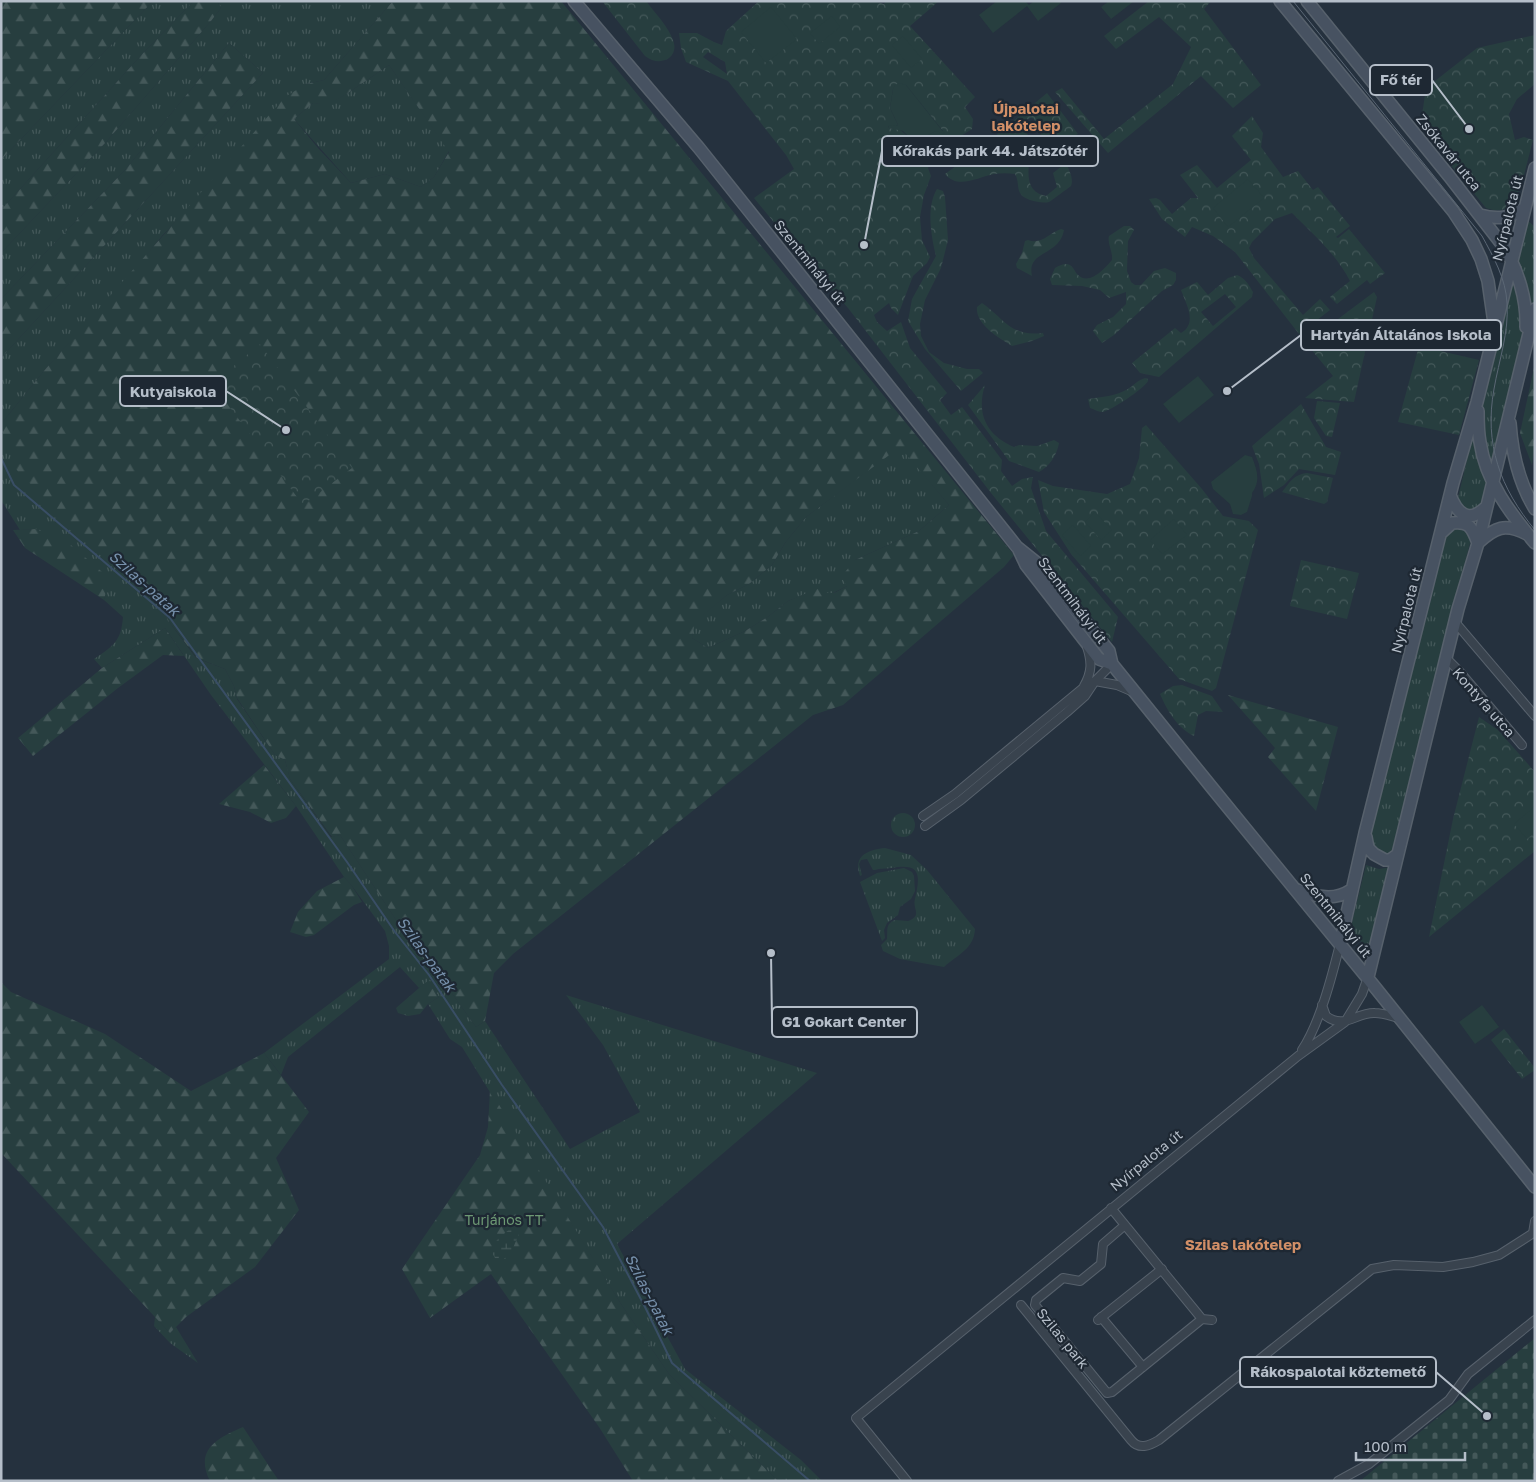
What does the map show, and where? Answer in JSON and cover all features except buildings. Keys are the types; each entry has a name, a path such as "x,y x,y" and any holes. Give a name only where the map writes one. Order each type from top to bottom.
{"main road":[{"name":"Szentmihályi út","path":"574,1 706,156 1018,546 1037,563 1110,651 1112,664 1213,790 1297,890 1535,1187"},
{"path":"1280,1 1321,48 1453,211 1472,240 1488,281 1495,332"},
{"name":"Zsókavár utca","path":"1307,1 1480,215 1512,259 1523,299 1526,318 1526,341"},
{"path":"1321,48 1336,37"},
{"name":"Nyírpalota út","path":"1340,944 1365,833 1450,495 1495,332 1535,168"},
{"path":"1480,215 1490,218 1506,218 1525,208"},
{"name":"Nyírpalota út","path":"1368,978 1455,622 1478,542 1526,341 1534,316"},
{"path":"1477,402 1479,441 1492,482 1500,498 1535,544"},
{"path":"1512,404 1511,441 1514,456 1523,485 1535,509"},
{"path":"1450,495 1455,507 1463,514 1475,515 1485,508"},
{"path":"1441,533 1452,523 1464,523 1470,526 1478,542 1495,529 1501,528 1514,529 1527,534"},
{"name":"Szentmihályi út","path":"1018,546 1026,565 1099,660 1112,664"},
{"path":"1365,833 1368,848 1371,852 1385,860 1390,860 1397,855"},
{"path":"1297,890 1330,898 1344,895 1352,890"}],"street":[{"path":"1455,622 1535,716"},
{"path":"1083,688 1090,677 1091,668 1091,660 1085,641"},
{"name":"Kontyfa utca","path":"1446,658 1522,745"},
{"path":"925,826 961,800 1068,712 1085,696 1112,664"},
{"path":"923,816 955,794 1083,688 1095,682 1118,685 1136,694"},
{"name":"Nyírpalota út","path":"1298,1056 1308,1041 1322,1004 1340,944"},
{"path":"1335,963 1346,960 1354,961"},
{"name":"Nyírpalota út","path":"908,1481 856,1418 1013,1287 1298,1056 1344,1022 1362,994 1368,978"},
{"path":"1322,1004 1324,1012 1329,1018 1344,1022 1364,1014 1376,1013 1401,1019"},
{"path":"1111,1208 1202,1318 1212,1320"},
{"path":"1021,1305 1134,1444 1144,1446 1159,1440 1372,1269 1394,1265 1443,1267 1499,1255 1534,1233 1535,1221"},
{"name":"Szilas park","path":"1125,1225 1103,1244 1101,1264 1080,1280 1063,1278 1036,1300 1035,1305 1107,1392 1112,1392 1202,1318"},
{"path":"1143,1367 1100,1318 1162,1269"},
{"path":"1338,1481 1369,1464 1449,1400 1468,1374 1535,1320"}],"green space":[{"path":"1,1 153,1 1,160"},
{"path":"153,1 194,1 145,51 1,210 1,160"},
{"path":"194,1 217,1 221,8 106,142 1,253 1,210 145,51"},
{"path":"217,1 393,1 324,80 306,84 162,236 132,273 43,372 1,424 1,358 263,73 229,43 125,170 1,299 1,253 106,142 211,21 221,8"},
{"path":"393,1 561,1 1014,555 1004,567 843,705 813,715 513,954 494,973 485,1021 476,1027 414,940 402,929 340,835 332,837 290,779 285,760 275,755 237,698 234,686 225,669 197,658 170,623 153,592 142,589 40,494 15,468 1,427 1,424 43,372 285,97 306,84 324,80","holes":["389,65 449,152 434,177 421,187 385,174 351,183 294,119 313,103 328,105","900,447 949,505 919,531 855,560 841,577 847,586 834,593 824,593 821,587 788,601 745,631 708,648 692,638 695,622 727,595 749,584 772,565 785,543 806,517"]},
{"path":"602,1 646,1 671,35 674,52 671,56 662,61 657,61 645,56"},
{"path":"759,1 874,1 884,4 886,1 939,1 910,26 975,97 965,107 973,119 972,129 939,150 928,168 931,176 924,195 920,217 922,240 930,257 927,263 913,276 898,315 889,303 874,315 877,322 887,331 901,322 910,348 947,393 940,400 951,415 962,407 1002,460 1001,471 1012,486 1022,479 1033,477 1031,488 1046,531 1118,617 1112,642 991,493 848,308 805,260 754,198 794,169 786,155 728,81 686,62 681,48 679,33 697,33 722,45 726,31","holes":["708,52 725,62 727,74 703,57","906,85 943,131 937,130 920,140 911,139 899,129 889,128 888,126 898,125 890,108 893,89"]},
{"path":"997,1 1025,1 1029,5 1034,1 1060,1 1061,3 1038,21 1027,6 993,33 979,15"},
{"path":"1109,1 1133,2 1111,19 1101,7"},
{"path":"1149,1 1211,1 1204,9 1261,85 1233,108 1201,76 1108,153 1055,92 1062,88 1104,139 1173,84 1191,47 1159,17 1116,49 1104,36"},
{"path":"771,7 797,39 766,63 741,32"},
{"path":"832,16 840,27 819,44 810,33"},
{"path":"1535,35 1535,84 1517,99 1509,114 1515,140 1524,137 1533,140 1524,175 1513,202 1508,207 1502,210 1486,208 1441,153 1421,122 1426,88 1477,48"},
{"path":"903,36 922,59 911,68 892,45"},
{"path":"229,43 263,73 1,358 1,299 125,170"},
{"path":"389,65 449,151 434,177 421,187 385,174 351,183 294,119 313,103 328,104 348,93"},
{"path":"899,83 906,85 945,134 936,131 917,141 911,139 903,131 889,128 888,125 898,125 890,108 893,89"},
{"path":"1047,93 1078,134 1044,148 1040,144 1041,128 1038,127 1034,119 1031,118 1023,121 1022,127 1028,136 1030,144 1029,179 1032,187 1037,192 1046,196 1057,187 1053,173 1066,163 1072,177 1071,186 1049,202 1042,202 1033,201 1022,195 1019,191 1015,174 994,174 962,182 950,179 945,174 982,147"},
{"path":"1252,116 1263,133 1261,147 1283,177 1298,171 1313,190 1318,187 1350,226 1336,237 1338,238 1349,229 1385,273 1370,284 1367,280 1337,304 1330,297 1350,281 1338,262 1292,213 1275,219 1252,242 1249,248 1254,258 1303,315 1320,299 1330,310 1299,334 1235,252 1213,236 1192,227 1185,237 1162,219 1149,199 1156,198 1160,200 1172,214 1191,198 1198,198 1180,175 1197,165 1217,188 1251,160 1232,136"},
{"path":"1248,179 1264,198 1228,227 1213,208"},
{"path":"937,189 943,191 945,197 948,240 941,268 925,300 920,324 921,336 929,352 944,363 967,369 979,369 983,373 961,391 925,349 908,321 912,299 936,256 932,240 931,213"},
{"path":"1526,219 1535,227 1535,301 1530,321 1517,256"},
{"path":"1124,226 1130,226 1134,230 1128,241 1127,271 1131,282 1135,285 1141,285 1154,271 1165,268 1176,273 1176,280 1173,285 1162,291 1114,335 1102,343 1093,331 1097,325 1113,317 1126,304 1126,292 1109,298 1100,290 1082,286 1052,285 1050,279 1055,268 1065,264 1071,266 1082,277 1087,278 1096,275 1112,260 1109,236"},
{"path":"1061,229 1064,230 1061,239 1034,262 1031,268 1032,276 1017,268 1016,264 1022,253 1025,241 1041,240"},
{"path":"1513,269 1526,334 1492,471 1486,453 1481,405"},
{"path":"1237,275 1242,278 1253,292 1252,297 1159,377 1140,373 1132,363 1175,328 1181,333 1189,324 1188,307 1181,290 1197,282 1208,295 1228,278","holes":["1225,294 1236,307 1213,326 1201,312"]},
{"path":"1374,292 1377,297 1354,402 1305,398 1333,376 1306,343"},
{"path":"982,303 1009,326 1032,334 1043,333 1044,336 1012,346 984,325 977,313 977,307"},
{"path":"260,344 352,468 303,505 219,393 229,370"},
{"path":"1419,346 1479,360 1459,435 1398,422"},
{"path":"1535,363 1535,444 1532,465 1520,433"},
{"path":"1198,376 1214,395 1179,423 1163,404"},
{"path":"1145,378 1148,381 1141,389 1112,408 1099,412 1090,408 1088,399 1119,393"},
{"path":"985,385 982,405 983,414 990,429 996,436 1014,447 1019,445 1037,446 1054,440 1059,443 1052,460 1043,470 1039,472 1009,461 968,405"},
{"path":"1317,401 1340,403 1332,437 1326,436 1314,418"},
{"path":"1301,404 1326,447 1341,452 1335,475 1299,469 1284,485 1264,498 1259,464 1252,446"},
{"path":"1476,422 1489,482 1482,510 1475,514 1456,506"},
{"path":"1146,425 1223,516 1249,521 1258,530 1216,688 1212,691 1179,679 1071,554 1044,512 1038,480 1053,486 1107,494 1130,484 1139,458 1142,428"},
{"path":"1,427 3,432 153,591 170,623 196,658 225,669 234,686 237,699 275,755 285,760 290,779 331,837 340,835 402,929 414,940 476,1027 485,1021 570,1149 640,1112 603,1045 566,995 817,1073 617,1244 685,1369 801,1460 822,1481 778,1481 669,1374 621,1304 462,1047 450,1039 428,1004 439,997 429,981 419,988 400,967 288,1057 281,1075 264,1053 389,959 389,946 385,931 344,877 296,806 211,695 165,628 102,668 94,659 115,642 122,625 123,617 104,600 108,578 36,529 20,530 1,500"},
{"path":"900,446 949,505 919,531 855,560 847,586 833,593 824,594 821,588 788,601 745,631 708,648 692,638 694,622 727,595 749,584 772,565 785,543 806,517"},
{"path":"1245,455 1252,457 1257,471 1257,480 1247,512 1241,515 1233,514 1230,504 1213,489 1211,482"},
{"path":"1307,473 1333,478 1327,502 1324,504 1282,492 1295,477"},
{"path":"1095,512 1112,530 1101,540 1085,522"},
{"path":"1174,519 1187,535 1162,554 1150,540"},
{"path":"1459,524 1472,535 1393,850 1389,853 1380,854 1369,843 1445,534"},
{"path":"1073,525 1091,546 1080,556 1062,535"},
{"path":"36,529 71,545 109,578 104,600 25,548 13,530"},
{"path":"1301,560 1359,573 1347,619 1290,606"},
{"path":"165,628 184,656 163,655 118,688 33,756 18,738 102,668"},
{"path":"1182,685 1212,696 1223,712 1206,711 1198,715 1194,736 1188,733 1169,712 1160,694 1173,686"},
{"path":"1228,695 1338,727 1316,811 1268,757 1275,748"},
{"path":"1479,717 1498,730 1535,772 1535,851 1429,937 1453,819"},
{"path":"264,765 296,806 286,818 271,823 250,812 219,804"},
{"path":"1535,806 1535,832 1527,839 1514,824"},
{"path":"903,813 911,817 915,825 911,833 903,837 895,833 891,825 895,817"},
{"path":"885,848 911,855 927,870 975,929 972,942 968,947 944,967 900,959 883,951 881,945 887,939 890,923 895,920 908,921 915,916 914,903 918,882 918,876 913,869 901,867 873,870 867,859 861,860 859,864 862,875 860,876 858,863 863,855 873,850"},
{"path":"1366,865 1379,869 1392,867 1371,952 1350,930"},
{"path":"904,868 912,872 914,876 915,891 911,899 900,907 898,915 887,923 884,930 885,938 882,941 860,882 877,873"},
{"path":"344,877 362,902 354,905 314,935 306,937 290,932 298,912 317,891"},
{"path":"429,980 439,997 428,1004 420,1014 408,1016 398,1013 396,1008"},
{"path":"1,982 11,992 105,1034 191,1091 264,1053 309,1112 276,1158 299,1210 255,1267 186,1317 170,1333 1,1153"},
{"path":"1482,1005 1499,1027 1475,1044 1459,1022"},
{"path":"1504,1029 1535,1068 1535,1070 1522,1079 1491,1040"},
{"name":"Turjános TT","path":"490,1090 621,1304 669,1374 778,1481 633,1481 599,1427 491,1274 430,1318 402,1269 480,1155 488,1127"},
{"path":"513,1226 519,1234 513,1248 499,1265 491,1251 497,1240"},
{"path":"633,1256 650,1284 646,1292 628,1259"},
{"path":"155,1317 170,1333 176,1327 198,1363 170,1343 154,1326"},
{"path":"1535,1338 1535,1481 1360,1481"},
{"path":"243,1427 279,1481 210,1481 205,1461 211,1446 217,1440"}],"waterway":[{"name":"Szilas-patak","path":"1,458 14,485 170,618 347,862 395,932 429,975 502,1085 603,1227 672,1363 810,1481"}],"tram line":[{"path":"1293,1 1482,236 1502,277 1506,294 1507,314 1505,336 1491,409 1493,447 1504,481 1512,498 1535,530"}],"place":[{"name":"Fő tér","path":"1469,129"},
{"name":"Kőrakás park 44. Játszótér","path":"864,245"},
{"name":"Hartyán Általános Iskola","path":"1227,391"},
{"name":"Kutyaiskola","path":"286,430"},
{"name":"G1 Gokart Center","path":"771,953"},
{"name":"Rákospalotai köztemető","path":"1487,1416"}],"district":[{"name":"Újpalotai lakótelep","path":"1026,116"},
{"name":"Szilas lakótelep","path":"1243,1244"}]}
